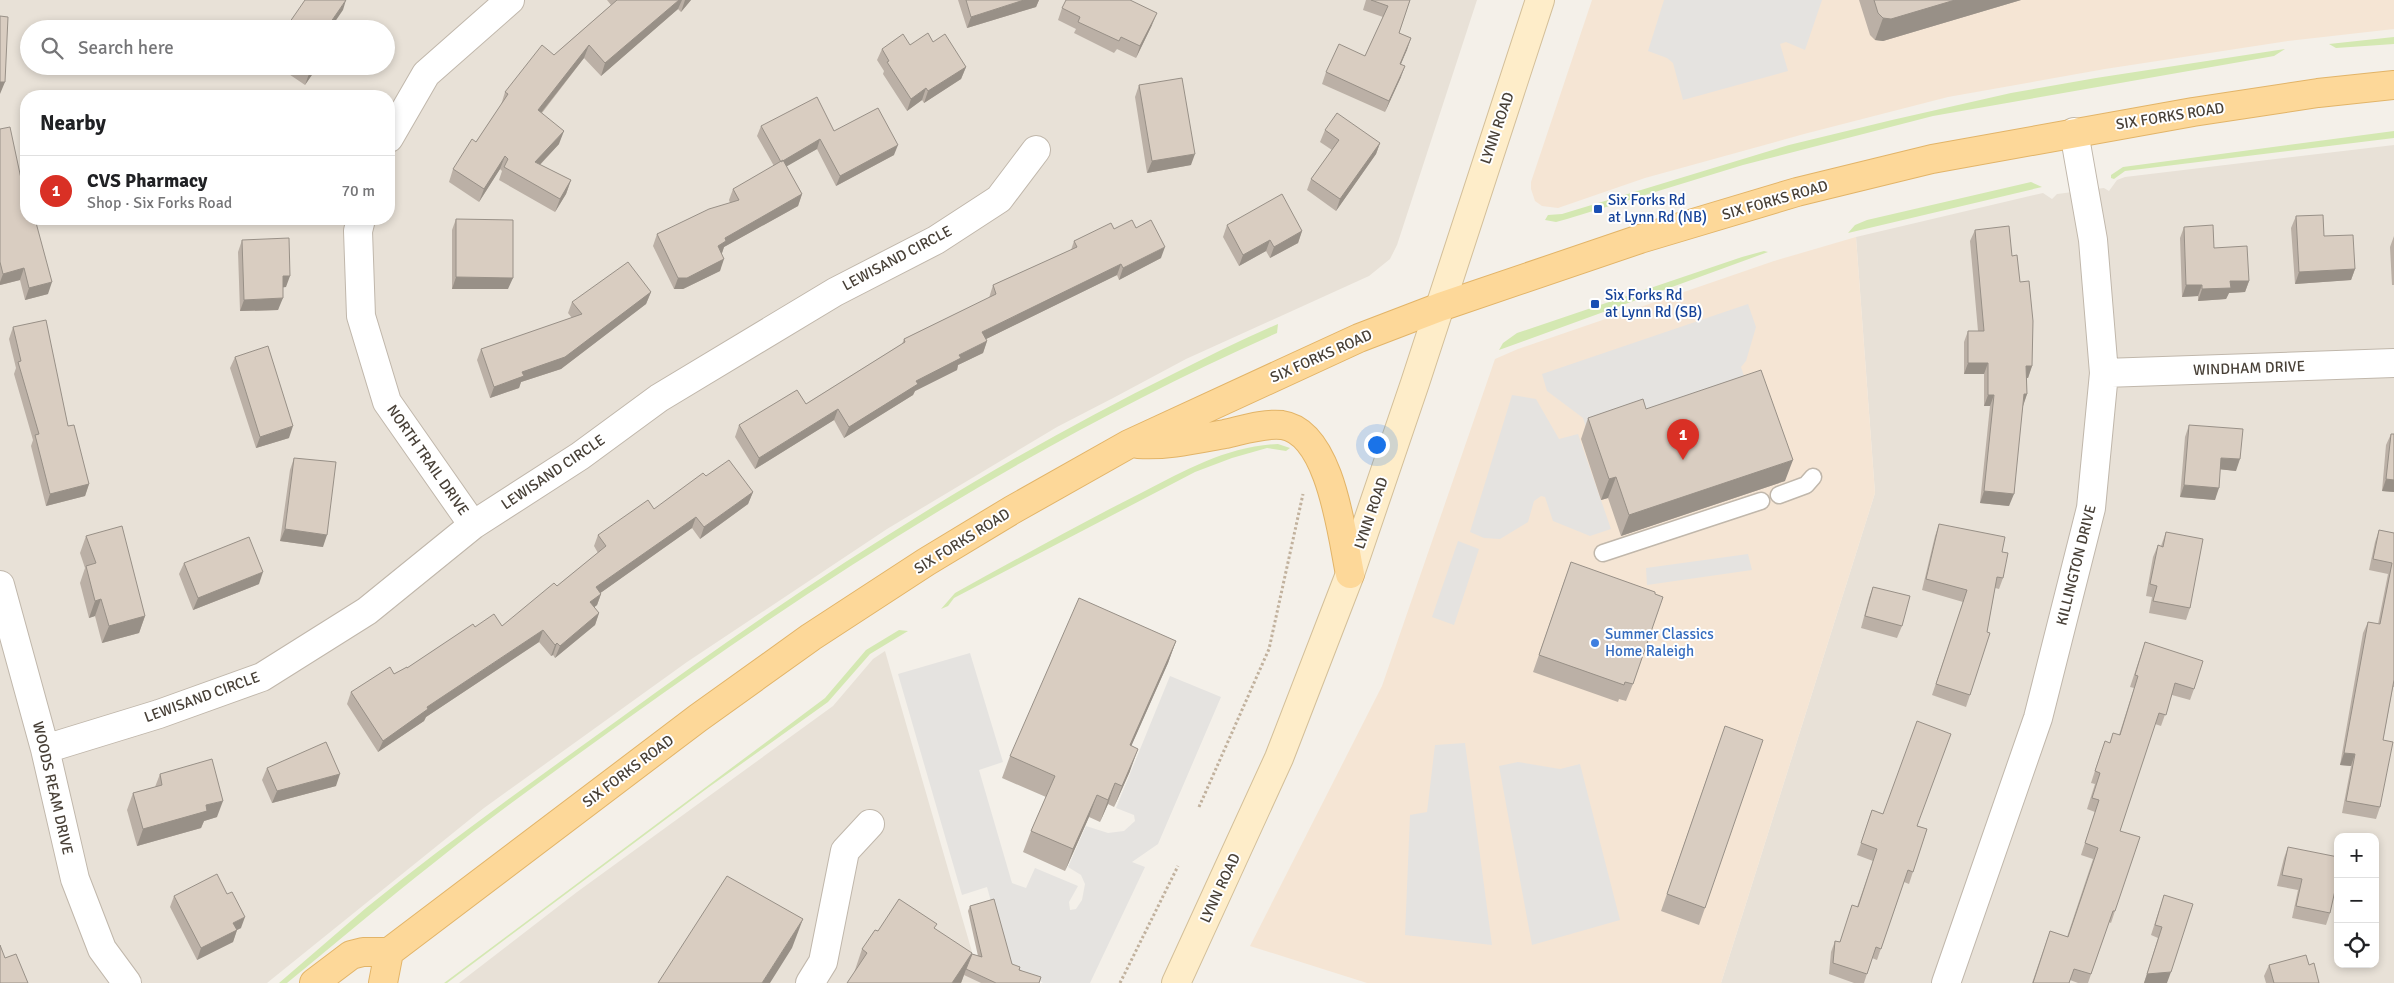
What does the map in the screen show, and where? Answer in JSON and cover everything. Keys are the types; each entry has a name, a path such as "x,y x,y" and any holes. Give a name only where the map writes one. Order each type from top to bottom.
{"main road":[{"name":"LYNN ROAD","path":"1176,983 1279,758 1350,574 1540,0"},
{"name":"SIX FORKS ROAD","path":"389,952 698,718 811,637 997,519 1129,444 1359,338 1440,306 1640,240 1797,192 1932,159 2074,132 2318,93 2394,85"},
{"path":"1129,444 1152,445 1174,443 1282,425 1297,430 1317,454 1331,486 1350,574"},
{"path":"314,983 351,955 363,952 389,952 383,983"}],"street":[{"path":"395,128 426,74 510,0"},
{"name":"KILLINGTON DRIVE","path":"1946,983 2038,718 2091,508 2104,373 2094,240 2074,132"},
{"name":"LEWISAND CIRCLE","path":"45,749 159,714 262,677 367,612 473,525 580,456 659,398 835,292 936,240 999,199 1036,150"},
{"name":"NORTH TRAIL DRIVE","path":"360,225 358,231 361,316 387,402 473,525"},
{"name":"WINDHAM DRIVE","path":"2104,373 2394,363"},
{"name":"WOODS REAM DRIVE","path":"0,585 45,749 75,879 102,949 127,983"},
{"path":"810,983 823,962 845,851 870,824"}],"lane":[{"path":"1779,495 1806,485 1813,477"},
{"path":"1603,553 1761,501"}],"path":[{"path":"1199,807 1269,649 1304,489"},
{"path":"1120,983 1178,866"}],"shaded area":[{"path":"0,0 1477,0 1397,245 1390,259 1369,276 1186,359 1057,427 887,529 687,662 484,808 267,983 0,983"},
{"path":"1592,0 2394,0 2394,29 2288,41 2105,69 1948,97 1645,178 1558,208 1542,206 1535,201 1531,182"},
{"path":"1664,0 1822,0 1805,50 1786,42 1780,44 1788,71 1683,100 1673,63 1667,58 1648,51"},
{"path":"2394,145 2394,983 1721,983 1875,493 1856,237 2043,193 2052,199 2057,194 2104,188 2109,191 2117,180 2125,177"},
{"path":"1856,237 1875,493 1721,983 1367,983 1250,946 1382,686 1495,359 1518,349 1774,261"},
{"path":"1748,304 1756,327 1746,361 1741,367 1747,385 1589,436 1583,418 1547,391 1542,374"},
{"path":"1512,395 1536,399 1559,439 1578,434 1611,529 1590,536 1553,521 1545,497 1541,496 1534,501 1528,522 1500,539 1484,538 1470,532"},
{"path":"1458,541 1479,549 1454,625 1432,617"},
{"path":"1748,554 1752,570 1647,585 1646,568"},
{"path":"885,651 981,983 459,983 577,892 833,706 873,659"},
{"path":"970,653 1003,762 979,770 1012,883 1026,888 1035,868 1078,886 1069,902 1070,910 1076,909 1082,900 1085,884 1081,875 1068,867 1086,826 1108,833 1124,831 1135,821 1134,815 1116,808 1170,676 1221,697 1158,844 1132,862 1145,867 1090,983 1043,983 1008,963 987,887 962,895 898,674"},
{"path":"1465,743 1492,945 1405,935 1410,815 1427,812 1435,745"},
{"path":"1518,762 1560,769 1580,764 1620,920 1532,945 1499,766"}],"green space":[{"path":"2394,37 2394,44 2336,48 2329,44"},
{"path":"2285,49 2274,56 1933,116 1743,165 1556,222 1545,220 1548,215 1562,214 1789,145 1892,120 2011,93"},
{"path":"2394,131 2394,138 2125,171 2114,179 2111,178 2111,175 2123,167"},
{"path":"2031,182 2042,187 1848,233 1855,225 1867,220"},
{"path":"1764,251 1768,252 1499,350 1503,343 1517,333"},
{"path":"1278,324 1277,333 1191,373 1023,461 942,509 782,611 704,664 530,789 416,877 287,983 279,983 366,908 461,834 688,669 822,577 960,490 1031,449 1175,373"},
{"path":"1278,444 1290,448 1286,451 1267,448 1232,458 1195,472 954,598 948,606 941,609 955,593 1072,529 1175,476 1225,454 1242,449"},
{"path":"899,630 908,631 870,654 828,702 709,787 447,983 444,983 825,698 866,650"}],"building":[{"path":"305,0 346,0 332,20 291,20"},
{"path":"617,0 679,0 605,63 589,45 538,110 564,131 535,162 571,180 560,199 504,167 508,159 505,156 484,189 453,169 472,139 476,142 508,94 505,92 542,45 554,55"},
{"path":"966,0 1024,0 971,17"},
{"path":"1066,0 1130,0 1157,13 1140,46 1121,37 1119,41 1078,22 1080,17 1062,8"},
{"path":"1371,0 1410,0 1399,33 1411,38 1400,64 1405,66 1389,101 1326,72 1339,44 1365,56 1388,6"},
{"path":"1874,0 1955,0 1891,19 1883,18 1878,13"},
{"path":"0,16 8,17 5,82 0,82"},
{"path":"928,33 933,42 945,34 966,67 928,91 926,88 911,99 887,62 889,61 882,49 903,34 910,45"},
{"path":"1182,78 1195,154 1152,161 1139,85"},
{"path":"817,97 834,131 878,108 898,145 840,176 820,139 781,162 761,126"},
{"path":"1337,113 1380,143 1340,199 1311,179 1339,140 1325,130"},
{"path":"10,127 20,174 20,225 37,225 52,282 29,288 24,268 3,274 0,262 0,129"},
{"path":"783,160 802,194 725,238 726,241 718,246 724,259 687,278 678,278 657,234 709,209 739,200 733,189"},
{"path":"1282,194 1302,231 1274,247 1270,240 1243,255 1227,225"},
{"path":"2323,215 2324,236 2353,235 2355,269 2299,272 2296,216"},
{"path":"456,219 513,220 513,278 456,277"},
{"path":"1132,220 1136,228 1151,220 1165,247 1123,268 1121,264 982,332 987,341 959,355 961,358 916,381 918,384 849,427 838,409 759,458 739,425 797,390 806,404 905,342 904,339 996,294 993,285 1077,247 1074,241 1111,223 1114,229"},
{"path":"2213,225 2214,248 2247,246 2249,281 2230,281 2231,288 2202,289 2202,285 2186,285 2184,227"},
{"path":"2009,226 2012,256 2017,255 2020,282 2029,281 2033,321 2032,366 2026,366 2027,394 2024,394 2014,494 1984,491 1994,395 1988,395 1988,363 1968,363 1968,331 1984,331 1975,230"},
{"path":"289,238 290,276 283,276 283,298 244,300 242,240"},
{"path":"628,262 651,292 565,357 522,372 524,376 494,387 481,349 582,314 572,302"},
{"path":"46,320 68,426 74,425 89,484 50,494 35,435 39,434 18,362 21,361 13,327"},
{"path":"268,346 293,426 260,437 235,357"},
{"path":"1761,370 1793,460 1629,515 1616,477 1609,479 1588,418 1643,399 1646,409"},
{"path":"2189,425 2243,429 2240,459 2221,458 2219,488 2184,485"},
{"path":"2391,434 2394,434 2394,480 2386,479"},
{"path":"294,458 336,462 327,535 285,529"},
{"path":"729,460 753,492 704,527 696,517 596,587 601,594 590,602 599,613 560,646 557,643 555,645 543,630 427,707 428,709 383,741 351,692 390,667 394,674 407,668 473,624 475,627 494,614 502,626 554,583 557,586 606,546 598,535 648,500 654,509 703,473 706,476"},
{"path":"1939,524 2005,537 2002,552 2008,553 2003,578 1997,577 1987,632 1990,633 1970,695 1936,684 1967,590 1926,579"},
{"path":"122,526 145,616 109,626 101,599 95,601 86,566 96,563 86,536"},
{"path":"2379,530 2394,533 2394,680 2383,740 2393,742 2380,807 2346,801 2355,754 2344,753 2368,622 2380,624 2392,563 2373,559"},
{"path":"2166,532 2203,539 2190,608 2153,601 2157,586 2150,584 2158,545 2163,547"},
{"path":"249,537 263,572 198,598 184,563"},
{"name":"Summer Classics Home Raleigh","path":"1571,562 1655,592 1655,594 1663,597 1633,684 1625,682 1624,685 1539,655"},
{"path":"1873,587 1910,596 1902,626 1865,616"},
{"path":"1079,598 1176,641 1130,745 1138,749 1122,786 1115,783 1108,800 1097,795 1073,849 1031,831 1055,776 1010,756"},
{"path":"2145,642 2203,661 2194,689 2175,683 2166,715 2159,713 2120,831 2140,837 2091,974 2074,969 2069,983 2033,983 2050,931 2068,937 2098,848 2085,843 2099,800 2092,798 2100,773 2095,771 2105,741 2110,743 2113,733 2120,735 2138,676 2135,675"},
{"path":"1917,721 1951,734 1917,826 1927,829 1913,872 1908,870 1881,949 1876,947 1867,974 1833,963 1835,941 1840,942 1852,905 1858,907 1877,849 1861,843 1872,810 1883,814"},
{"path":"1725,726 1763,740 1705,908 1667,894"},
{"path":"326,742 340,774 277,791 267,768"},
{"path":"212,759 223,801 206,805 207,811 143,829 133,793 162,785 160,774"},
{"path":"2288,847 2334,856 2334,895 2330,913 2296,906 2302,879 2282,875"},
{"path":"217,874 227,894 232,892 245,917 233,923 237,930 201,948 174,896"},
{"path":"727,876 803,919 762,983 658,983"},
{"path":"2164,895 2193,904 2171,972 2147,974 2162,927 2155,925"},
{"path":"899,899 937,924 934,928 972,953 952,983 847,983 867,953 862,949 875,930 878,931"},
{"path":"994,899 1012,964 1020,967 1019,970 1041,977 1039,983 996,983 966,969 972,954 982,957 970,906"},
{"path":"0,945 5,958 16,954 28,983 0,983"},
{"path":"2306,955 2309,965 2314,963 2319,983 2274,983 2269,965"}],"place":[{"name":"Six Forks Rd at Lynn Rd (NB)","path":"1598,209"},
{"name":"Six Forks Rd at Lynn Rd (SB)","path":"1595,304"},
{"name":"CVS Pharmacy","path":"1683,460"},
{"name":"Summer Classics Home Raleigh","path":"1595,643"}]}
